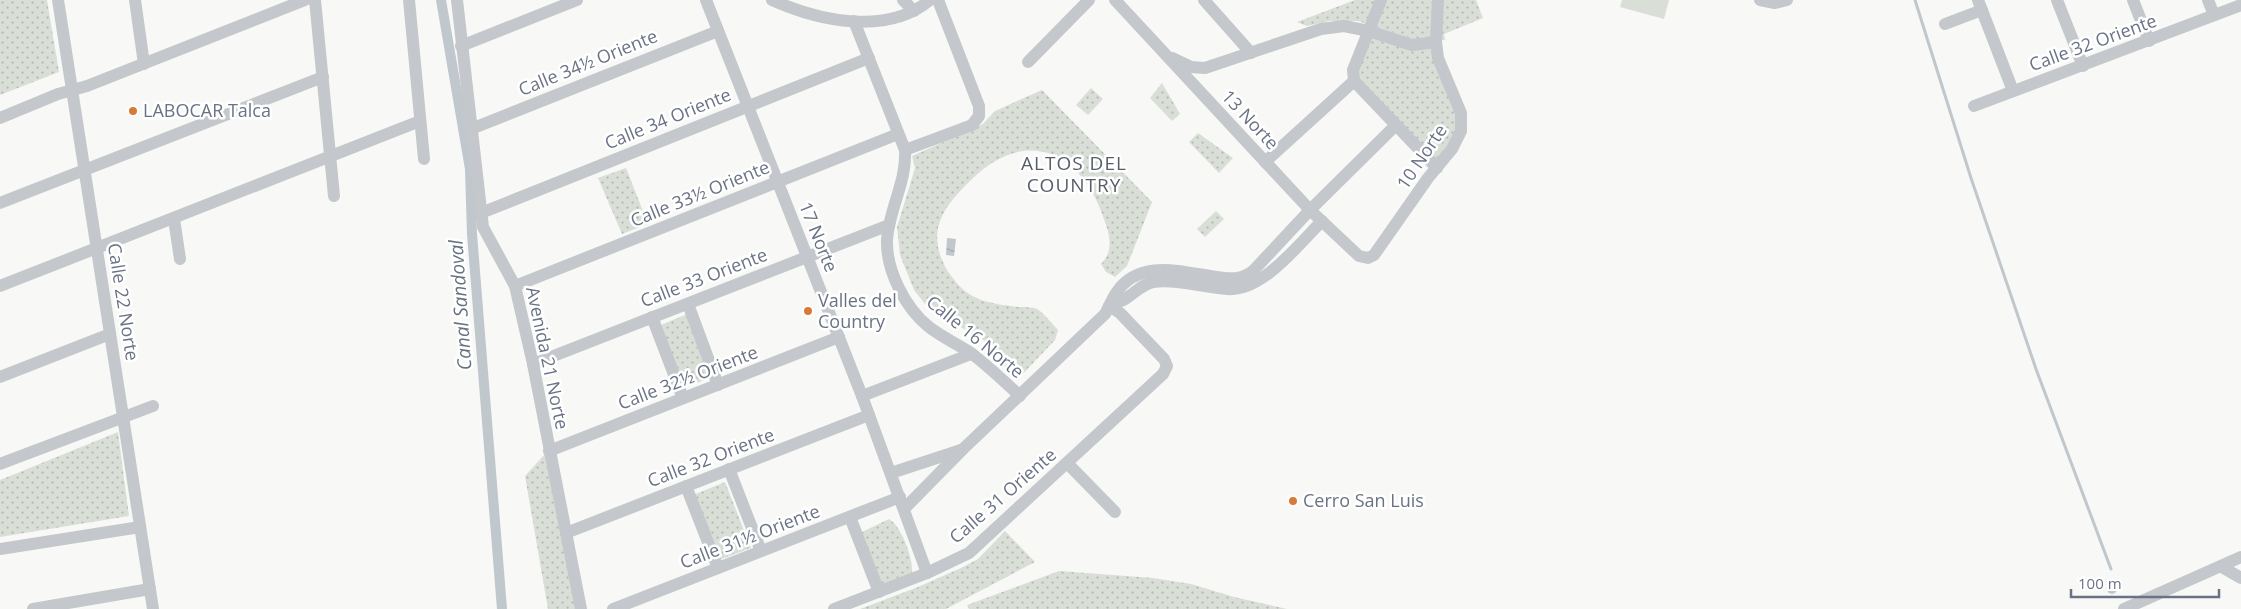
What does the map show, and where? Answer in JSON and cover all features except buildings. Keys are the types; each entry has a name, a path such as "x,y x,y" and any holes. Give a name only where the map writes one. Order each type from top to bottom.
{"street":[{"name":"Calle 22 Norte","path":"58,0 153,609"},
{"path":"135,0 144,64"},
{"path":"0,118 144,64 305,0"},
{"path":"316,0 334,196"},
{"path":"409,0 424,160"},
{"name":"Avenida 21 Norte","path":"457,0 481,213 486,233 515,286 533,364 581,609"},
{"path":"461,46 577,0"},
{"name":"17 Norte","path":"706,0 862,396 927,573"},
{"path":"772,0 812,14 854,21 887,20 914,11 930,0"},
{"path":"903,0 914,11"},
{"path":"905,150 972,125 978,118 979,106 938,0"},
{"path":"1028,62 1089,0"},
{"name":"13 Norte","path":"1115,0 1310,210 1359,256 1364,258"},
{"path":"1204,0 1250,53"},
{"path":"1381,0 1353,70 1354,81 1437,168"},
{"name":"10 Norte","path":"1364,258 1374,255 1458,140 1462,121 1440,65 1436,42 1438,0"},
{"path":"1760,0 1775,3 1787,0"},
{"path":"2057,0 2083,66"},
{"path":"2133,0 2149,41"},
{"path":"2208,0 2214,15"},
{"path":"1945,24 1980,5 2013,91"},
{"name":"Calle 32 Oriente","path":"1974,106 2241,5"},
{"name":"Calle 16 Norte","path":"854,21 905,150 906,162 889,225 888,250 892,267 905,300 929,327 971,354 1020,396"},
{"path":"1163,52 1191,67 1205,68 1321,29 1344,26 1370,31 1412,44 1436,42"},
{"name":"Calle 34½ Oriente","path":"471,129 718,31"},
{"name":"Calle 34 Oriente","path":"481,213 869,58"},
{"path":"0,203 85,172 323,76"},
{"path":"1266,162 1354,81"},
{"path":"0,286 420,121"},
{"path":"1244,282 1310,210 1396,126"},
{"name":"Calle 33½ Oriente","path":"515,286 898,134"},
{"path":"174,219 180,259"},
{"path":"902,503 1020,396 1105,314 1117,291 1130,278 1149,270 1229,278 1244,282 1262,279 1322,222"},
{"name":"Calle 33 Oriente","path":"533,364 889,225"},
{"path":"688,304 718,385"},
{"name":"Calle 31 Oriente","path":"834,609 927,573 969,553 1164,374 1167,366 1164,359 1110,305"},
{"path":"652,317 683,398"},
{"path":"0,377 110,334"},
{"name":"Calle 32½ Oriente","path":"549,451 839,337"},
{"path":"862,396 971,354"},
{"path":"0,464 153,406"},
{"name":"Calle 32 Oriente","path":"566,533 869,415"},
{"path":"891,473 963,449"},
{"path":"1067,463 1115,512"},
{"path":"730,469 761,551"},
{"path":"686,486 718,568"},
{"name":"Calle 31½ Oriente","path":"613,609 850,517 902,503"},
{"path":"850,517 879,592"},
{"path":"0,549 140,527"},
{"path":"2124,609 2241,557"},
{"path":"2222,566 2241,578"},
{"path":"32,609 150,589"},
{"path":"2143,602 2156,609"}],"shaded area":[{"path":"0,0 47,0 59,72 0,95"},
{"path":"1355,0 1476,0 1483,18 1444,34 1445,40 1428,42 1415,40 1358,21 1329,21 1307,26 1297,22"},
{"path":"1622,0 1669,0 1664,19 1620,7"},
{"path":"1371,36 1433,46 1459,123 1454,140 1437,163 1357,79 1357,69"},
{"path":"1162,83 1180,114 1172,121 1150,98"},
{"path":"1091,88 1103,99 1088,115 1076,105"},
{"path":"1042,90 1152,202 1127,266 1115,277 1106,272 1101,264 1108,254 1110,243 1104,219 1093,194 1080,175 1064,161 1047,153 1028,151 1008,155 987,166 949,204 940,221 937,241 945,266 952,277 966,292 981,300 1037,309 1058,330 1055,340 1018,379 998,360 1002,355 985,341 929,309 914,290 900,255 897,227 915,168 912,156 983,124 995,111"},
{"path":"1198,133 1233,158 1219,173 1189,142"},
{"path":"626,168 648,224 622,234 598,178"},
{"path":"1216,211 1224,219 1205,237 1197,229"},
{"path":"687,314 711,378 685,387 661,325"},
{"path":"118,432 129,516 0,537 0,480"},
{"path":"545,454 576,609 548,609 525,476"},
{"path":"725,482 751,548 719,560 693,495"},
{"path":"889,519 903,536 911,561 912,576 881,585 860,533"},
{"path":"1005,531 1035,562 946,609 860,609 918,587 978,559"},
{"path":"1059,571 1153,578 1191,584 1234,597 1287,609 969,609 967,605"}],"water":[{"path":"947,238 956,239 954,256 946,255"}],"waterway":[{"name":"Canal Sandoval","path":"441,0 470,169 472,234 502,609"},
{"path":"1915,0 1971,178 2036,369 2111,569"}],"place":[{"name":"LABOCAR Talca","path":"133,111"},
{"name":"Valles del Country","path":"808,311"},
{"name":"Cerro San Luis","path":"1293,501"}],"district":[{"name":"ALTOS DEL COUNTRY","path":"1074,174"}]}
